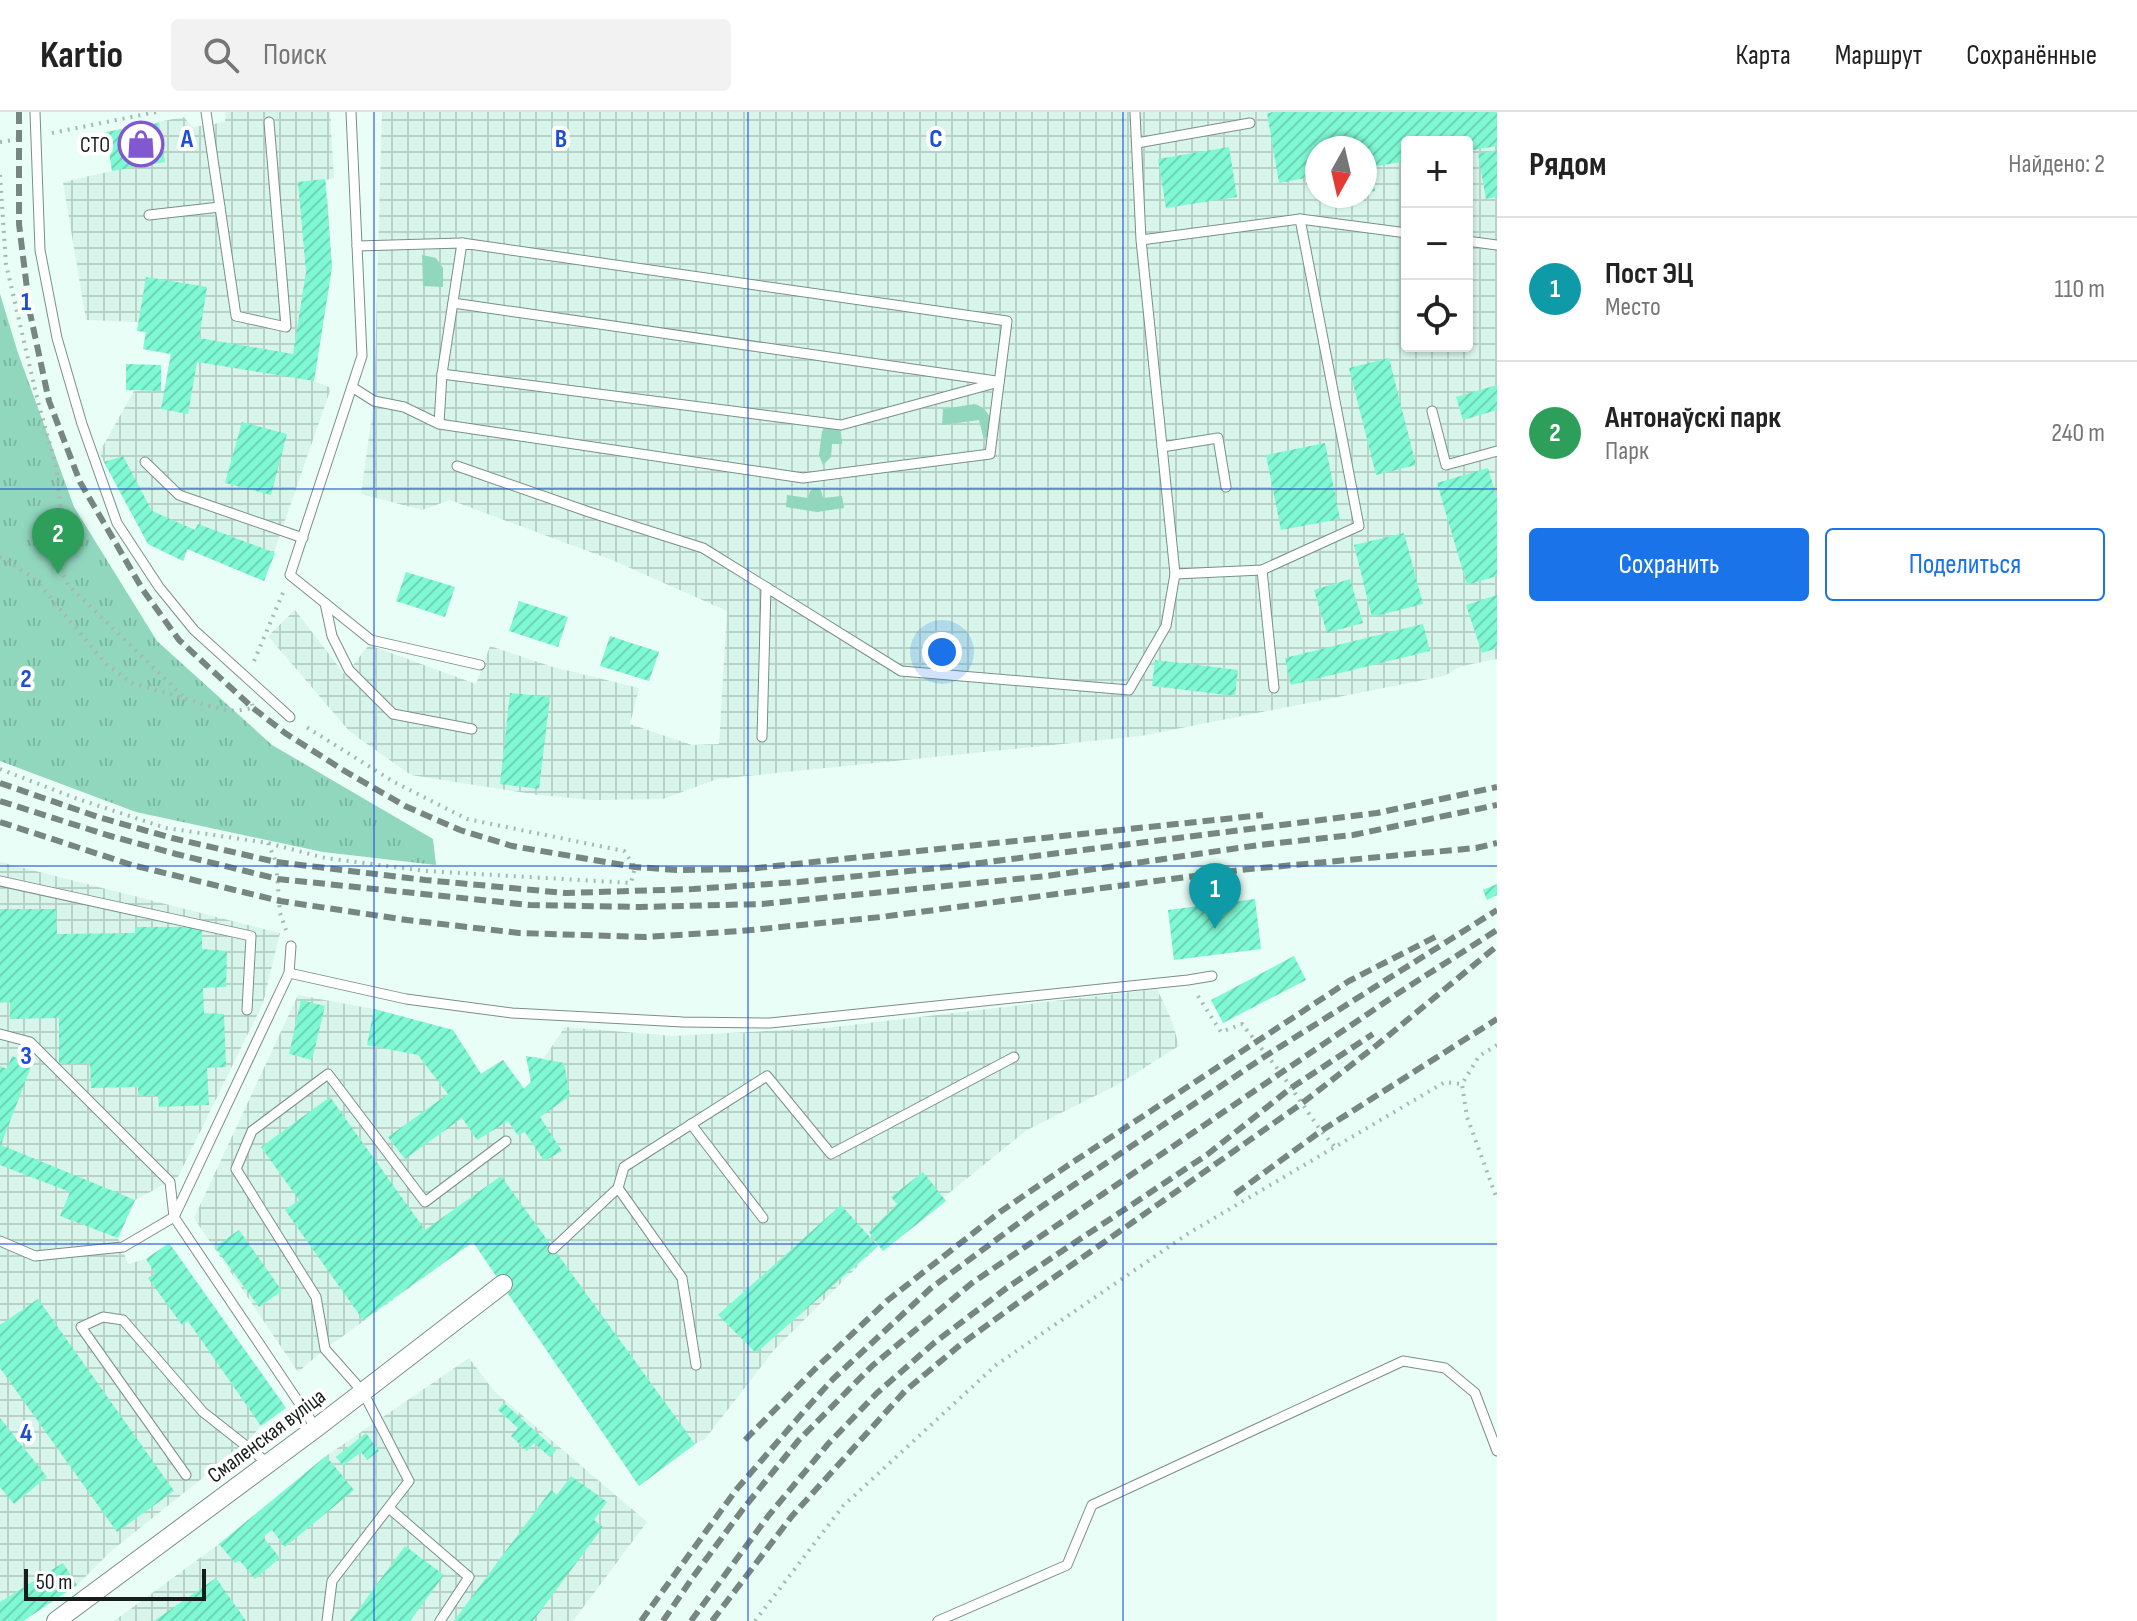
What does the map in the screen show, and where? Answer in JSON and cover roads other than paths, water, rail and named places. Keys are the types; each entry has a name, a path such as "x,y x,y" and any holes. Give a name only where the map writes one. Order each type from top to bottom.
{"street":[{"name":"Смаленская вуліца","path":"56,1621 269,1464 503,1284"}],"lane":[{"path":"35,112 40,250 57,338 82,424 117,523 159,587 194,630 290,717"},
{"path":"206,112 236,316 286,327 269,122"},
{"path":"351,112 362,356 290,575 371,640 480,665"},
{"path":"457,466 703,548 901,671 1129,690 1166,626 1175,574 1141,240 1135,112"},
{"path":"1137,143 1250,123"},
{"path":"149,215 220,207"},
{"path":"1141,240 1300,219 1401,232"},
{"path":"1175,574 1262,570 1359,526 1300,219"},
{"path":"1473,242 1497,245"},
{"path":"352,387 374,401 404,407 439,424 803,478 990,454 1007,321 462,243 357,246"},
{"path":"439,424 442,374 462,243"},
{"path":"453,303 999,382"},
{"path":"442,374 841,425 999,382"},
{"path":"1432,411 1446,465 1497,451"},
{"path":"1162,447 1218,438 1226,487"},
{"path":"145,462 179,495 303,538"},
{"path":"1262,570 1274,688"},
{"path":"762,737 766,587"},
{"path":"325,603 332,636 349,670 393,714 472,729"},
{"path":"0,881 251,936 247,1010"},
{"path":"0,1241 35,1256 123,1247 174,1217 289,973 291,946"},
{"path":"289,973 406,999 512,1013 697,1023 770,1023 1212,976"},
{"path":"0,1034 30,1042 170,1182 174,1217 316,1428"},
{"path":"553,1249 618,1188 624,1167 767,1076 831,1154 1014,1057"},
{"path":"327,1621 332,1581 409,1481 363,1392 325,1349 316,1297 236,1169 252,1131 328,1074 425,1202 506,1141"},
{"path":"691,1124 763,1218"},
{"path":"618,1188 682,1278 696,1365"},
{"path":"186,1475 81,1327 103,1317 123,1320 203,1412 269,1464"},
{"path":"938,1621 1067,1565 1092,1505 1403,1361 1445,1368 1475,1393 1497,1451"},
{"path":"389,1508 469,1577 440,1621"}],"railway":[{"path":"19,112 19,224 30,313 49,401 80,482 143,590 179,640 285,733 405,806 460,830 512,846 635,867 677,870 747,869 1263,815"},
{"path":"0,783 98,817 276,862 565,893 799,882 948,867 1377,813 1497,787"},
{"path":"0,801 107,835 278,879 530,905 640,907 762,904 1047,876 1259,845 1353,835 1497,805"},
{"path":"0,822 132,865 280,901 519,933 645,937 881,917 1240,870 1476,848 1497,843"},
{"path":"641,1621 736,1490 805,1410 833,1379 931,1288 1035,1211 1267,1055 1497,910"},
{"path":"663,1621 743,1509 798,1441 872,1366 972,1283 1400,992 1497,930"},
{"path":"745,1440 888,1300 1000,1212 1349,981 1437,936"},
{"path":"712,1621 792,1516 905,1391 960,1345 1019,1302 1301,1104 1497,946"},
{"path":"1235,1194 1321,1131 1497,1019"},
{"path":"691,1621 769,1515 828,1444 877,1393 934,1343 1008,1287 1208,1154 1291,1088 1373,1034"}],"place":[{"name":"СТО","path":"141,144"},
{"name":"Антонаўскі парк","path":"58,574"},
{"name":"Пост ЭЦ","path":"1215,929"}]}
